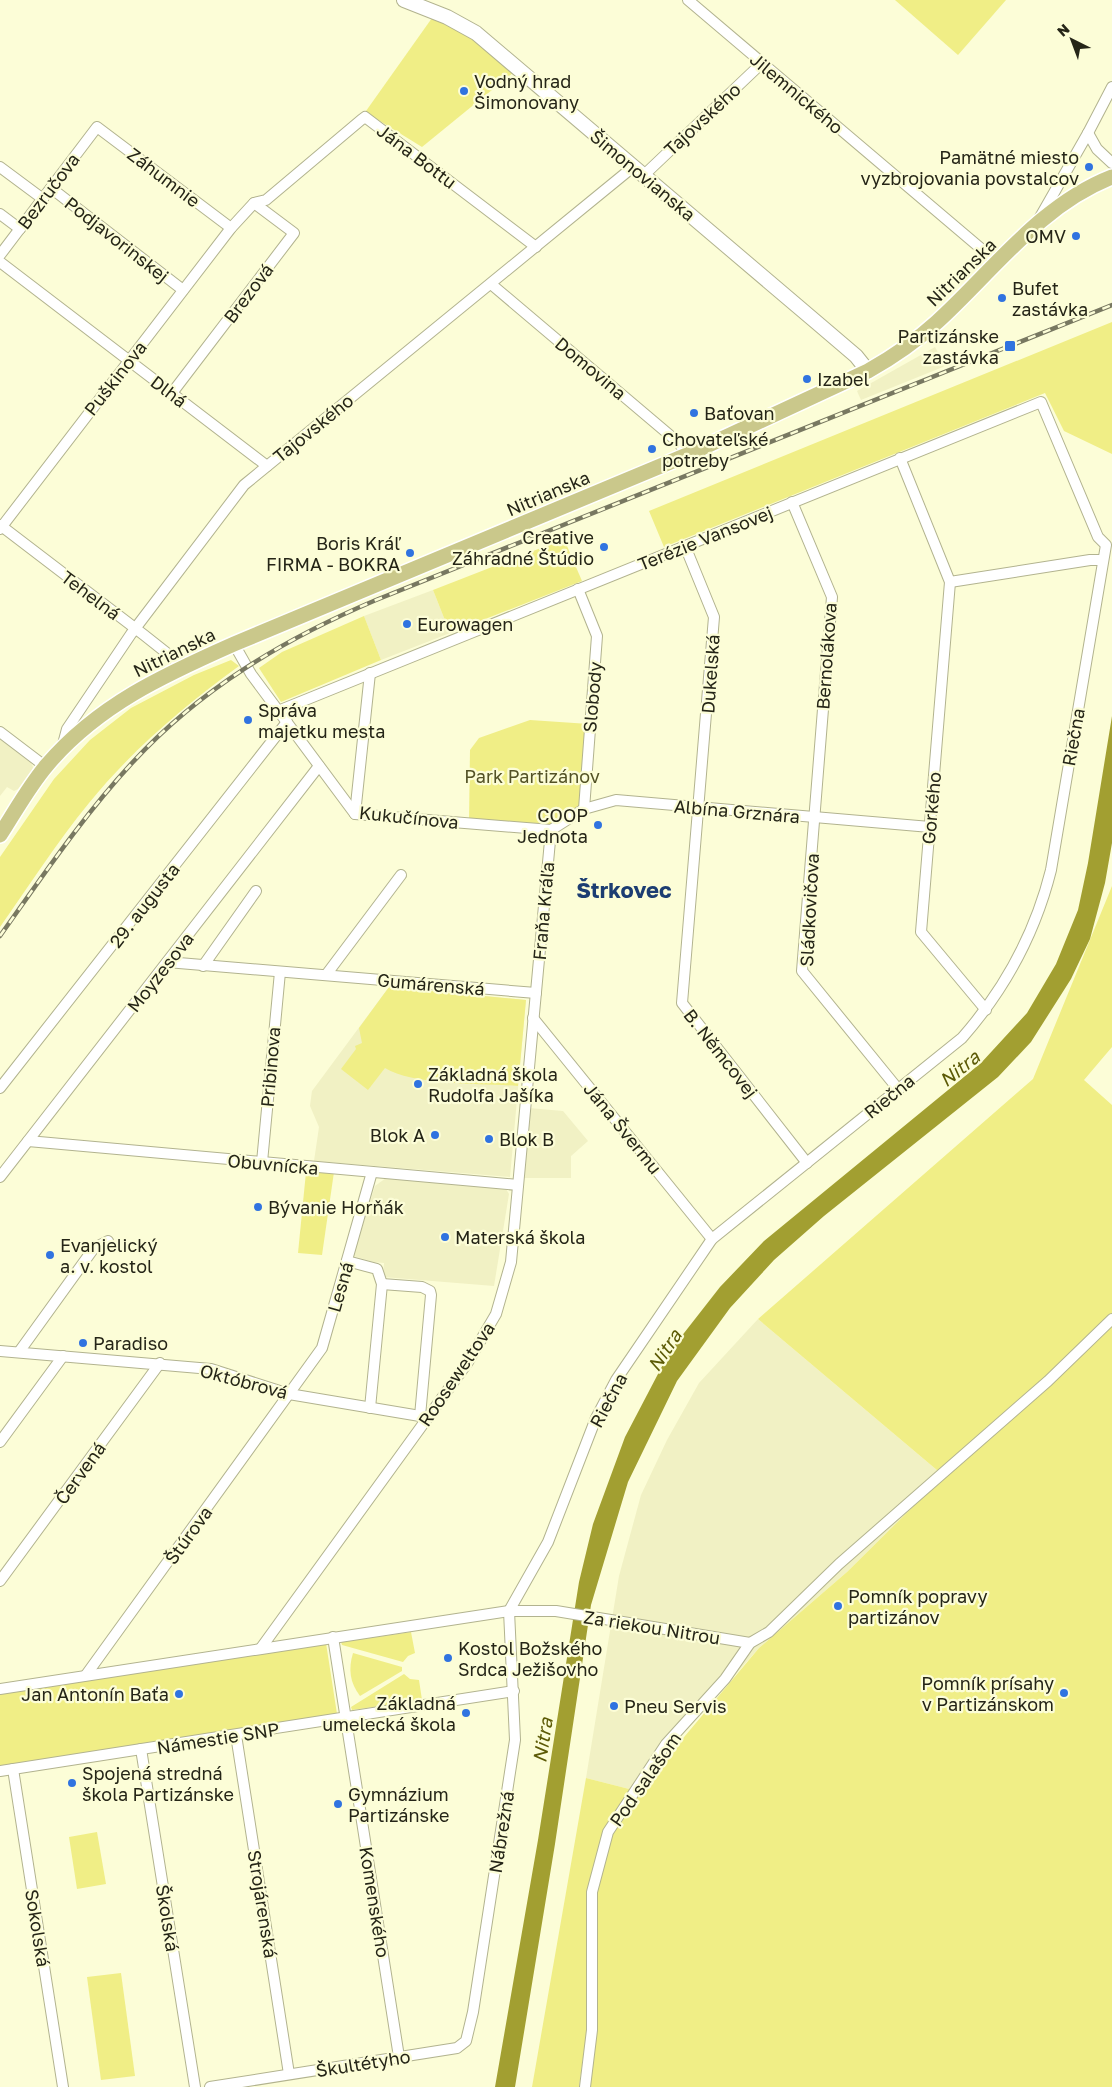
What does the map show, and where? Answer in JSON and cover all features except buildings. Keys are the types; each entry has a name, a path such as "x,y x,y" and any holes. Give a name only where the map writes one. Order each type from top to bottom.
{"main road":[{"name":"Nitrianska","path":"0,835 46,767 62,749 95,719 142,687 180,667 234,644 687,455 868,371 893,357 924,333 1035,227 1070,199 1112,177"}],"street":[{"name":"Šimonovianska","path":"404,0 447,17 476,33 816,321 856,356 868,371"},
{"name":"Jilemnického","path":"688,0 998,263"},
{"name":"Tajovského","path":"62,749 67,729 135,628 244,485 536,247 638,171 762,63"},
{"path":"1035,227 1112,87"},
{"name":"Jána Bottu","path":"231,228 254,203 266,200 365,117 536,247"},
{"name":"Bezručova","path":"0,255 97,127"},
{"name":"Záhumnie","path":"97,127 231,228"},
{"path":"1088,133 1098,149 1112,163"},
{"path":"0,167 43,199"},
{"name":"Podjavorinskej","path":"50,188 183,290"},
{"name":"Brezová","path":"172,393 294,233 254,203"},
{"path":"0,214 20,229"},
{"name":"Puškinova","path":"1,527 231,228"},
{"name":"Dlhá","path":"0,262 267,466"},
{"name":"Domovina","path":"490,284 679,443 687,455"},
{"name":"Terézie Vansovej","path":"278,711 1040,402"},
{"name":"Riečna","path":"509,1611 548,1542 596,1418 616,1380 712,1239 962,1038 986,1010 1022,952 1046,892 1051,870 1106,545 1098,537 1040,402"},
{"name":"Gorkého","path":"900,458 950,582 921,932 986,1010"},
{"name":"Bernolákova","path":"792,502 832,597 814,817"},
{"name":"Tehelná","path":"1,527 135,628 173,658 180,667"},
{"name":"Dukelská","path":"685,546 714,617 700,808"},
{"path":"950,582 1090,560 1104,560"},
{"name":"Slobody","path":"578,589 597,636 584,809"},
{"name":"Kukučínova","path":"234,644 278,711 355,814 551,830"},
{"path":"355,814 370,673"},
{"name":"29. augusta","path":"0,1088 287,722"},
{"path":"0,732 46,767"},
{"name":"Moyzesova","path":"0,1177 319,766"},
{"name":"Albína Grznára","path":"551,830 584,809 616,800 930,827"},
{"name":"B. Němcovej","path":"700,808 682,1003 807,1163"},
{"name":"Sládkovičova","path":"814,817 802,971 898,1089"},
{"name":"Fraňa Kráľa","path":"536,993 551,830"},
{"path":"326,975 401,875"},
{"path":"203,966 256,892"},
{"name":"Gumárenská","path":"167,962 536,993"},
{"name":"Pribinova","path":"262,1162 280,972"},
{"name":"Rooseweltova","path":"261,1648 423,1418 468,1362 496,1314 511,1262 536,993"},
{"name":"Jána Švermu","path":"533,1018 712,1239"},
{"name":"Obuvnícka","path":"28,1141 518,1185"},
{"name":"Lesná","path":"289,1394 322,1348 372,1172"},
{"path":"19,1352 94,1248 108,1241"},
{"path":"347,1261 377,1269 382,1284 370,1408"},
{"path":"382,1284 422,1287 430,1291 423,1418"},
{"path":"750,1643 769,1632 839,1564 1048,1381 1112,1319"},
{"name":"Októbrová","path":"0,1351 160,1363 211,1369 289,1394 423,1418"},
{"path":"0,1442 63,1356"},
{"name":"Červená","path":"0,1582 160,1363"},
{"name":"Štúrova","path":"86,1675 289,1394"},
{"path":"0,1688 509,1611"},
{"name":"Za riekou Nitrou","path":"509,1611 555,1611 750,1643"},
{"name":"Nábrežná","path":"457,2048 466,2041 475,2002 515,1740 509,1611"},
{"path":"333,1637 347,1718"},
{"name":"Pod salašom","path":"585,2087 592,2030 592,1892 608,1832 666,1744 725,1679 750,1643"},
{"name":"Námestie SNP","path":"0,1771 514,1691"},
{"name":"Komenského","path":"347,1718 399,2057"},
{"name":"Strojárenská","path":"236,1735 290,2074"},
{"name":"Školská","path":"141,1749 195,2087"},
{"name":"Sokolská","path":"13,1769 63,2087"},
{"name":"Škultétyho","path":"210,2087 457,2048"}],"shaded area":[{"path":"935,347 945,365 943,367 861,400 857,391"},
{"name":"Eurowagen","path":"433,590 450,633 381,660 364,616"},
{"path":"1112,716 1112,843 1105,883 1090,939 1071,979 1031,1042 998,1077 824,1216 774,1260 730,1308 677,1381 628,1482 591,1605 555,1844 515,2087 495,2087 538,1840 579,1582 593,1524 625,1437 670,1351 720,1287 764,1241 981,1063 1027,1013 1056,964 1078,910 1088,863"},
{"path":"0,739 31,763 33,767 18,789 14,791 7,787 0,796"},
{"name":"Základná škola Rudolfa Jašíka","path":"389,987 526,1000 510,1177 314,1161 319,1127 310,1106 312,1091"},
{"path":"529,1108 563,1111 588,1141 571,1156 571,1178 522,1178"},
{"name":"Materská škola","path":"386,1178 506,1189 509,1194 494,1286 383,1277 384,1263 353,1256 375,1186"},
{"path":"758,1319 944,1476 847,1572 759,1648 633,1790 586,1778 619,1576 641,1495 667,1440 699,1383"}],"green space":[{"path":"895,0 1006,0 958,55"},
{"path":"432,18 462,30 514,72 422,147 366,111"},
{"path":"1112,322 1112,454 1064,431 1045,393 664,547 649,511"},
{"path":"564,539 582,581 450,633 433,590"},
{"path":"364,616 381,660 281,702 259,668 282,652"},
{"path":"231,660 239,666 198,697 141,747 89,803 43,864 0,927 0,857 54,779 90,740 131,708 194,675"},
{"name":"Park Partizánov","path":"530,720 589,724 584,809 551,830 469,823 470,750 479,738"},
{"path":"1112,886 1112,1047 1084,1080 1112,1105 1112,2087 588,2087 598,1987 595,1899 610,1833 637,1793 759,1648 847,1572 944,1476 758,1319 1033,1079"},
{"path":"389,987 526,1000 518,1086 431,1081 398,1074 385,1068 368,1090 341,1069 356,1049 355,1046 362,1043 359,1028"},
{"path":"307,1162 335,1165 322,1255 298,1253"},
{"path":"411,1632 415,1653 408,1656 403,1662 342,1645 341,1642"},
{"path":"326,1643 337,1714 0,1767 0,1693"},
{"path":"353,1653 402,1667 402,1671 360,1696 351,1676"},
{"path":"404,1674 410,1679 419,1680 422,1700 352,1710 351,1707"},
{"path":"586,1778 633,1790 605,1827 590,1889 587,1911 587,2029 579,2087 532,2087"},
{"path":"97,1832 106,1884 77,1889 69,1837"},
{"path":"121,1973 135,2076 101,2080 87,1977"}],"railway":[{"path":"0,936 80,825 132,763 158,736 215,689 276,649 376,600 1112,305"}],"place":[{"name":"Vodný hrad Šimonovany","path":"464,91"},
{"name":"Pamätné miesto vyzbrojovania povstalcov","path":"1089,167"},
{"name":"OMV","path":"1076,236"},
{"name":"Bufet zastávka","path":"1002,298"},
{"name":"Partizánske zastávka","path":"1010,346"},
{"name":"Izabel","path":"807,379"},
{"name":"Baťovan","path":"694,413"},
{"name":"Chovateľské potreby","path":"652,449"},
{"name":"Creative Záhradné Štúdio","path":"604,547"},
{"name":"Boris Kráľ FIRMA - BOKRA","path":"410,553"},
{"name":"Eurowagen","path":"407,624"},
{"name":"Správa majetku mesta","path":"248,720"},
{"name":"COOP Jednota","path":"598,825"},
{"name":"Základná škola Rudolfa Jašíka","path":"418,1084"},
{"name":"Blok A","path":"435,1135"},
{"name":"Blok B","path":"489,1139"},
{"name":"Bývanie Horňák","path":"258,1207"},
{"name":"Materská škola","path":"445,1237"},
{"name":"Evanjelický a. v. kostol","path":"50,1255"},
{"name":"Paradiso","path":"83,1343"},
{"name":"Pomník popravy partizánov","path":"838,1606"},
{"name":"Kostol Božského Srdca Ježišovho","path":"448,1658"},
{"name":"Pomník prísahy v Partizánskom","path":"1064,1693"},
{"name":"Jan Antonín Baťa","path":"179,1694"},
{"name":"Pneu Servis","path":"614,1706"},
{"name":"Základná umelecká škola","path":"466,1713"},
{"name":"Spojená stredná škola Partizánske","path":"72,1783"},
{"name":"Gymnázium Partizánske","path":"338,1804"}],"district":[{"name":"Štrkovec","path":"624,889"}],"water label":[{"name":"Nitra","path":"959,1068"},
{"name":"Nitra","path":"664,1350"},
{"name":"Nitra","path":"542,1740"}]}
